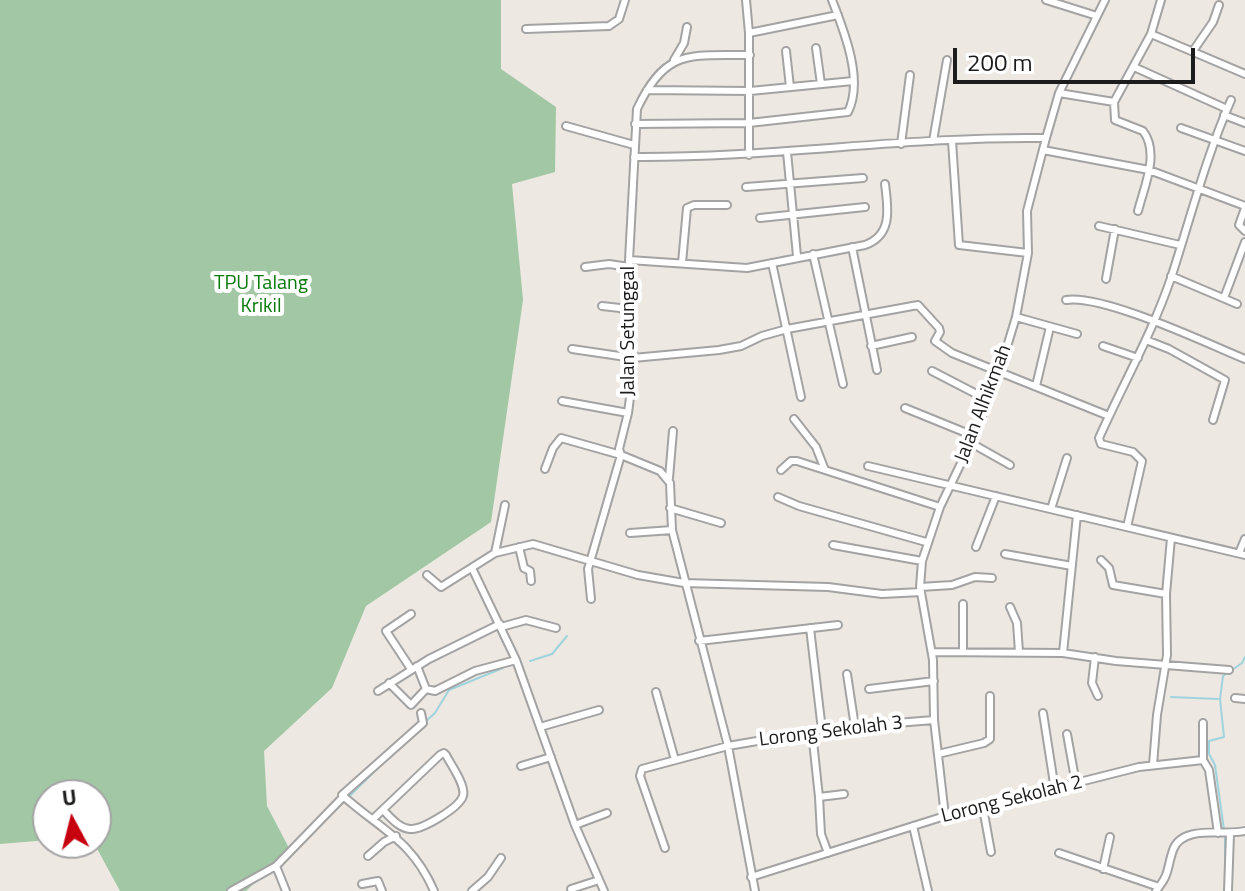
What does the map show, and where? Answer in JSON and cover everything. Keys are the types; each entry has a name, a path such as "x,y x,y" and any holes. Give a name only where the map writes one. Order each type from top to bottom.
{"street":[{"path":"526,29 609,26 619,19 625,0"},
{"path":"746,0 750,55 749,155"},
{"path":"635,124 749,123 848,112 853,81 852,60 832,0"},
{"path":"1046,0 1097,16"},
{"name":"Jalan Alhikmah","path":"945,816 934,720 932,652 921,590 922,561 940,507 999,373 1016,317 1028,253 1027,211 1046,138 1059,93 1105,0"},
{"path":"1138,211 1149,170 1151,152 1148,138 1139,128 1115,120 1114,102 1151,34 1161,0"},
{"path":"1193,51 1213,22 1219,5"},
{"path":"749,33 838,15"},
{"path":"674,60 684,43 687,27"},
{"path":"1151,34 1245,74"},
{"path":"816,48 821,84"},
{"path":"786,51 790,87"},
{"path":"674,60 690,56 750,55"},
{"name":"Jalan Setunggal","path":"591,599 587,574 621,455 620,444 628,413 633,358 629,264 637,109 647,90 674,60"},
{"path":"933,141 947,60"},
{"path":"1134,67 1245,123"},
{"path":"901,144 910,75"},
{"path":"647,90 750,91 853,81"},
{"path":"1059,93 1114,102"},
{"path":"1127,527 1142,461 1133,452 1100,443 1099,437 1154,321 1197,188 1231,100"},
{"path":"566,126 634,145"},
{"path":"1181,128 1245,151"},
{"path":"634,157 749,155 933,141 1046,138"},
{"path":"952,141 959,245 1028,253"},
{"path":"1043,150 1149,170 1245,207 1239,223 1245,231"},
{"path":"787,152 797,256"},
{"path":"746,187 863,178"},
{"path":"585,267 682,263 747,268 871,243 882,233 888,218 885,184"},
{"path":"682,263 689,207 727,205"},
{"path":"760,218 865,207"},
{"path":"1099,226 1180,245"},
{"path":"1106,279 1115,229"},
{"path":"1224,298 1245,242"},
{"path":"852,247 877,370"},
{"path":"813,254 843,384"},
{"path":"772,263 801,397"},
{"path":"1171,276 1237,304"},
{"path":"1066,300 1082,299 1154,321 1245,359"},
{"path":"572,349 633,358 719,350 741,346 787,329 919,305 939,328 935,339 938,344 952,353 1109,416"},
{"path":"602,306 620,308 630,314"},
{"path":"1016,317 1077,334"},
{"path":"1036,386 1050,327"},
{"path":"871,346 912,337"},
{"path":"1146,340 1225,380 1213,420"},
{"path":"1103,346 1138,358"},
{"path":"932,371 988,400"},
{"path":"562,401 628,413"},
{"path":"905,408 972,439 1010,465"},
{"path":"794,419 816,447 825,470"},
{"path":"673,431 669,478 672,530 728,746 755,891"},
{"path":"545,469 553,448 561,438 621,455 660,471 669,478"},
{"path":"1051,509 1067,458"},
{"path":"781,470 792,461 940,507"},
{"path":"868,466 1242,554 1245,539"},
{"path":"976,547 996,496"},
{"path":"778,497 799,506 926,542"},
{"path":"495,553 505,505"},
{"path":"670,508 721,523"},
{"path":"1063,653 1077,515"},
{"path":"630,533 672,530"},
{"path":"1153,765 1157,715 1166,665 1166,594 1171,538"},
{"path":"833,545 922,561"},
{"path":"427,575 441,587 495,553 519,547 545,546 638,575 684,583 828,587 882,594 952,585 975,577 992,578"},
{"path":"519,547 531,581"},
{"path":"1005,554 1072,566"},
{"path":"1101,560 1110,569 1113,585 1166,594"},
{"path":"472,568 516,660 575,825 604,891"},
{"path":"963,604 963,652"},
{"path":"1010,607 1017,623 1019,652"},
{"path":"411,614 386,631 426,689 435,691 475,671 516,660"},
{"path":"378,691 414,668 500,626 526,620 556,628"},
{"path":"699,641 838,625"},
{"path":"810,628 822,730"},
{"path":"932,652 1063,653 1229,670"},
{"path":"1095,657 1092,683 1098,696"},
{"path":"847,674 855,727"},
{"path":"869,689 934,681"},
{"path":"389,683 411,705 426,689"},
{"path":"656,692 675,760"},
{"path":"938,754 989,741 992,733 990,696"},
{"path":"1235,698 1245,699"},
{"path":"540,727 599,710"},
{"path":"421,713 423,723 342,795 396,836 418,861 434,891"},
{"path":"1043,713 1055,790"},
{"name":"Lorong Sekolah 3","path":"665,848 639,774 642,769 728,746 822,730 934,720"},
{"path":"1203,723 1203,760 1209,770 1224,833 1228,891"},
{"path":"812,732 821,834 828,853"},
{"path":"1067,734 1076,784"},
{"path":"373,819 440,755 446,755 463,789 462,799 453,808 411,829 402,827 384,811"},
{"path":"521,766 551,757"},
{"name":"Lorong Sekolah 2","path":"751,877 945,816 1153,765 1203,760"},
{"path":"819,797 844,794"},
{"path":"231,891 278,868 347,799"},
{"path":"983,808 991,852"},
{"path":"575,825 607,813"},
{"path":"913,826 928,891"},
{"path":"1059,853 1158,889 1167,877 1173,849 1178,841 1191,834 1245,831"},
{"path":"368,856 396,836"},
{"path":"1103,869 1110,837"},
{"path":"472,891 488,877 501,858"},
{"path":"278,868 286,891"},
{"path":"571,889 599,880"},
{"path":"362,884 378,881 382,891"}],"green space":[{"name":"TPU Talang Krikil","path":"0,0 501,0 501,69 556,107 555,172 512,184 523,300 491,522 366,606 332,688 264,751 267,806 290,850 246,891 120,891 103,859 112,859 112,779 32,779 32,841 0,844"}],"waterway":[{"path":"530,661 552,654 567,636"},
{"path":"1232,670 1245,657"},
{"path":"425,722 435,713 449,690 503,668"},
{"path":"1225,887 1225,837 1209,741 1224,737 1220,699 1223,676 1227,673"},
{"path":"1171,697 1218,699"},
{"path":"305,840 389,757"},
{"path":"238,891 275,870"}]}
